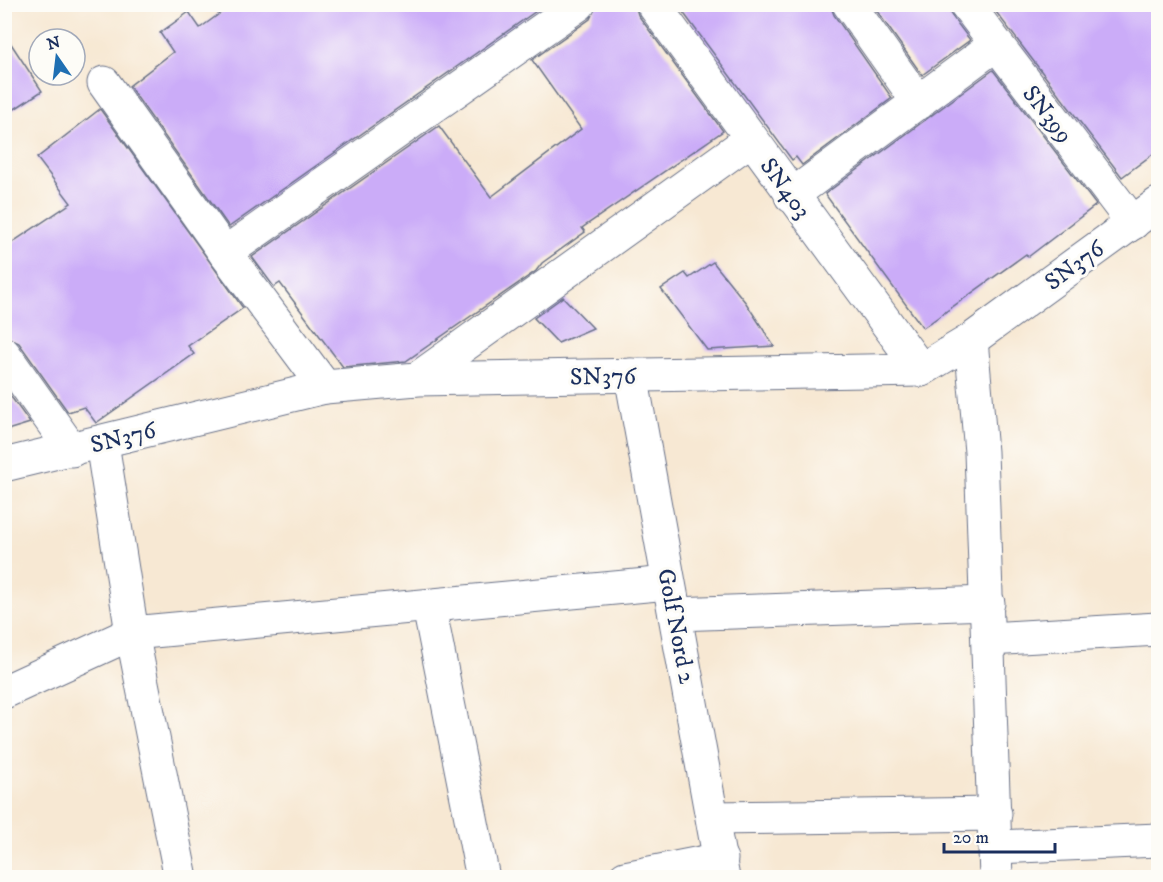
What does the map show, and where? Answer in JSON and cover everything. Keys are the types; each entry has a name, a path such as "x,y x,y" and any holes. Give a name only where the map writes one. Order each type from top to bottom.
{"street":[{"path":"225,253 579,4"},
{"name":"SN403","path":"653,4 791,196 921,370"},
{"path":"849,4 919,103"},
{"name":"SN399","path":"966,4 995,45 1146,214"},
{"path":"791,196 995,45"},
{"path":"104,83 225,253 325,387"},
{"path":"417,379 751,139"},
{"name":"SN376","path":"4,465 325,387 417,379 921,370 971,340 1146,214"},
{"path":"971,340 981,452 996,862 1158,840"},
{"path":"4,354 87,446 132,633 181,878"},
{"name":"Golf Nord 2","path":"631,375 722,868"},
{"path":"4,692 132,633 429,608 672,599 988,603"},
{"path":"429,608 483,878"},
{"path":"988,639 1158,629"},
{"path":"713,818 995,814"},
{"path":"625,878 722,868"}],"building":[{"path":"233,4 546,4 229,227 129,86 173,52 160,33 189,12 200,28"},
{"path":"597,4 635,4 638,15 723,131 582,228 585,232 542,263 536,271 406,361 343,367 280,283 274,287 252,257 439,126 491,197 581,129 532,60 590,19"},
{"path":"677,4 830,4 834,15 892,98 802,165 796,157 792,160"},
{"path":"872,4 948,4 951,15 970,40 922,75"},
{"path":"990,4 1158,4 1158,150 1122,177"},
{"path":"4,33 27,68 27,87 39,87 42,91 4,116"},
{"path":"993,70 1096,205 1028,257 1026,254 923,328 825,194"},
{"path":"100,109 243,308 188,346 194,354 96,423 84,407 68,412 19,343 4,336 4,248 71,203 37,158"},
{"path":"713,262 746,303 774,346 707,350 661,289 685,273 689,278"},
{"path":"563,297 593,328 558,343 534,318"},
{"path":"4,387 30,423 4,431"}]}
